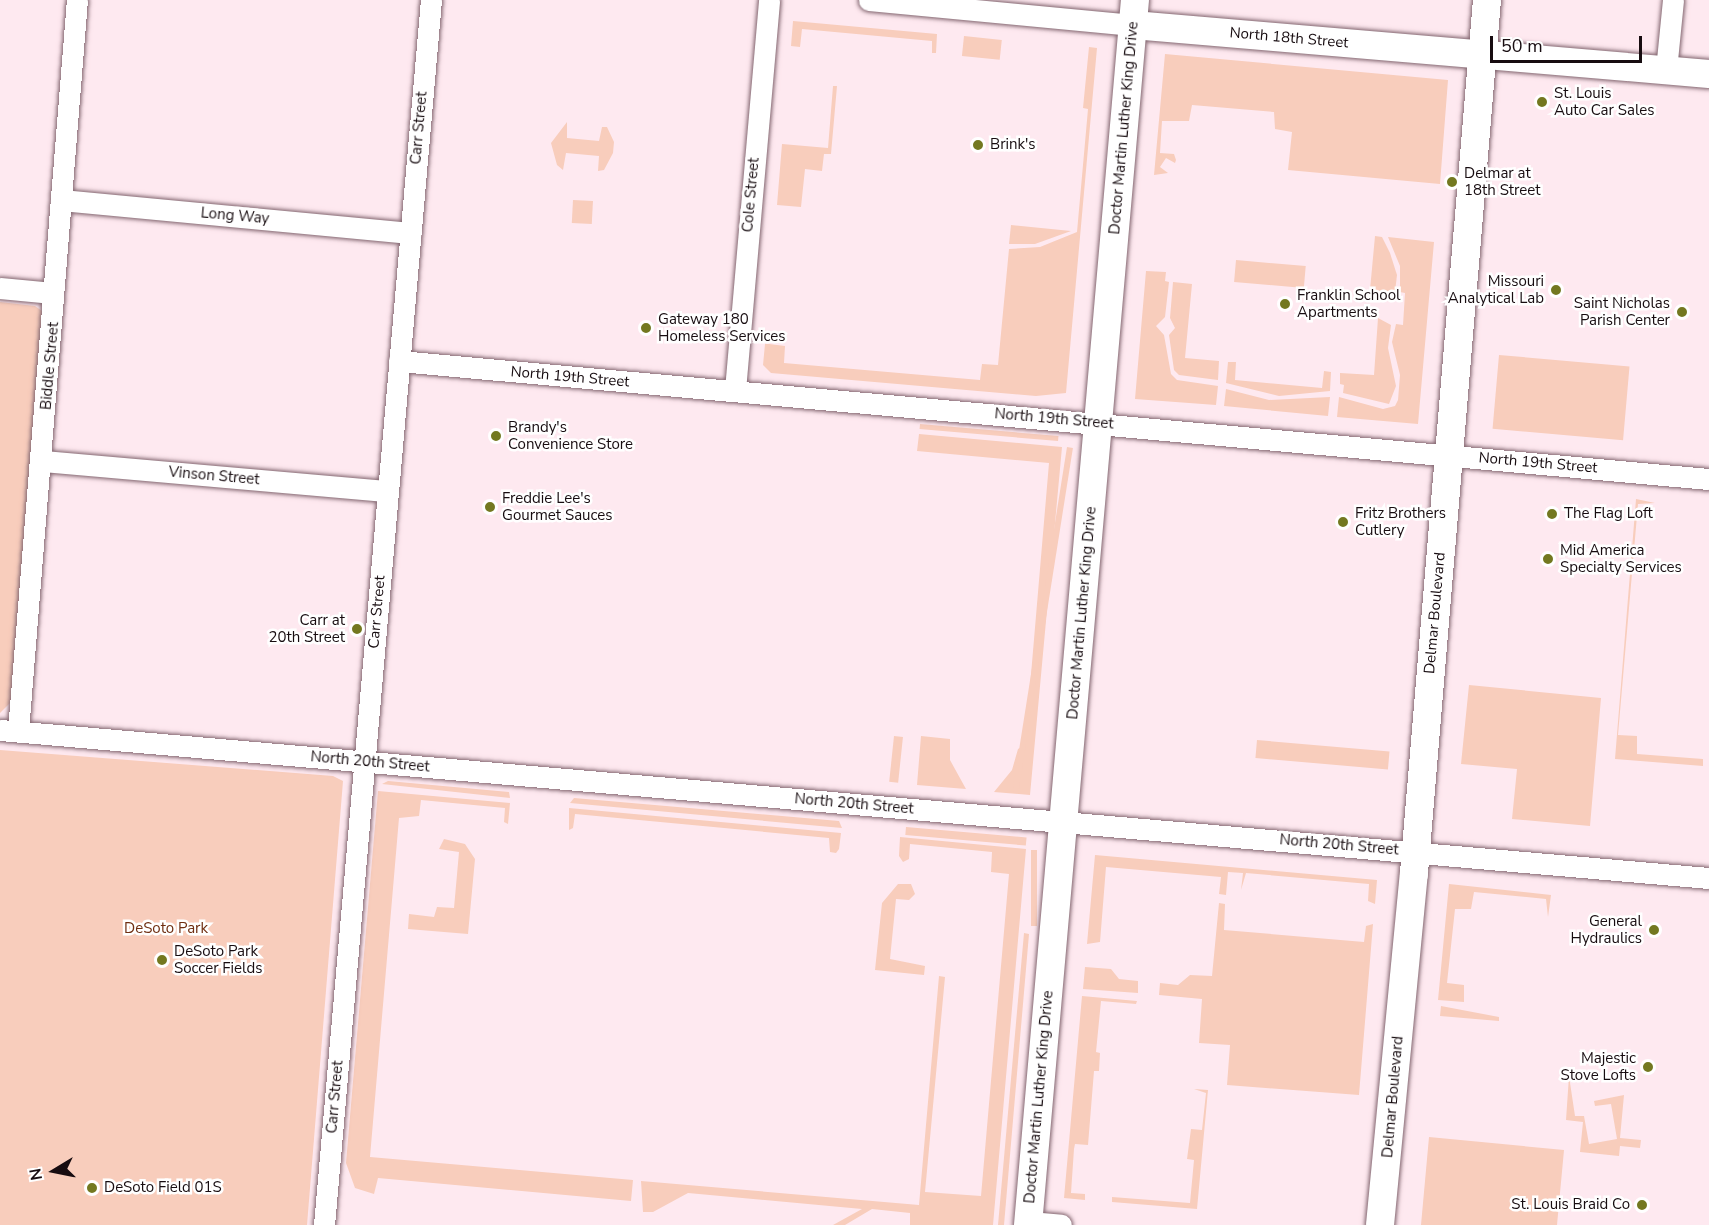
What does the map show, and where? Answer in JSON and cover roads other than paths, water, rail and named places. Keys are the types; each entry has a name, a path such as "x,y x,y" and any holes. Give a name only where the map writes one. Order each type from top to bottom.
{"street":[{"name":"Biddle Street","path":"9,730 42,461 54,321 52,293 77,0"},
{"name":"Carr Street","path":"324,1225 431,0"},
{"name":"Cole Street","path":"735,390 769,0"},
{"name":"North 18th Street","path":"869,0 1134,12 1482,54 1709,74"},
{"name":"Delmar Boulevard","path":"1380,1225 1416,852 1487,0"},
{"path":"1666,70 1673,0"},
{"name":"Doctor Martin Luther King Drive","path":"1028,1224 1134,12"},
{"name":"Long Way","path":"61,200 410,233"},
{"path":"0,288 52,293"},
{"name":"North 19th Street","path":"399,361 1709,479"},
{"name":"Vinson Street","path":"42,461 387,491"},
{"name":"North 20th Street","path":"9,730 1709,878"},
{"path":"1028,1224 1061,1225"}],"place":[{"name":"St. Louis Auto Car Sales","path":"1542,102"},
{"name":"Brink's","path":"978,145"},
{"name":"Delmar at 18th Street","path":"1452,182"},
{"name":"Missouri Analytical Lab","path":"1556,290"},
{"name":"Franklin School Apartments","path":"1285,304"},
{"name":"Saint Nicholas Parish Center","path":"1682,312"},
{"name":"Gateway 180 Homeless Services","path":"646,328"},
{"name":"Brandy's Convenience Store","path":"496,436"},
{"name":"Freddie Lee's Gourmet Sauces","path":"490,507"},
{"name":"The Flag Loft","path":"1552,514"},
{"name":"Fritz Brothers Cutlery","path":"1343,522"},
{"name":"Mid America Specialty Services","path":"1548,559"},
{"name":"Carr at 20th Street","path":"357,629"},
{"name":"General Hydraulics","path":"1654,930"},
{"name":"DeSoto Park Soccer Fields","path":"162,960"},
{"name":"Majestic Stove Lofts","path":"1648,1067"},
{"name":"DeSoto Field 01S","path":"92,1188"},
{"name":"St. Louis Braid Co","path":"1642,1205"}],"park label":[{"name":"DeSoto Park","path":"166,929"}]}
